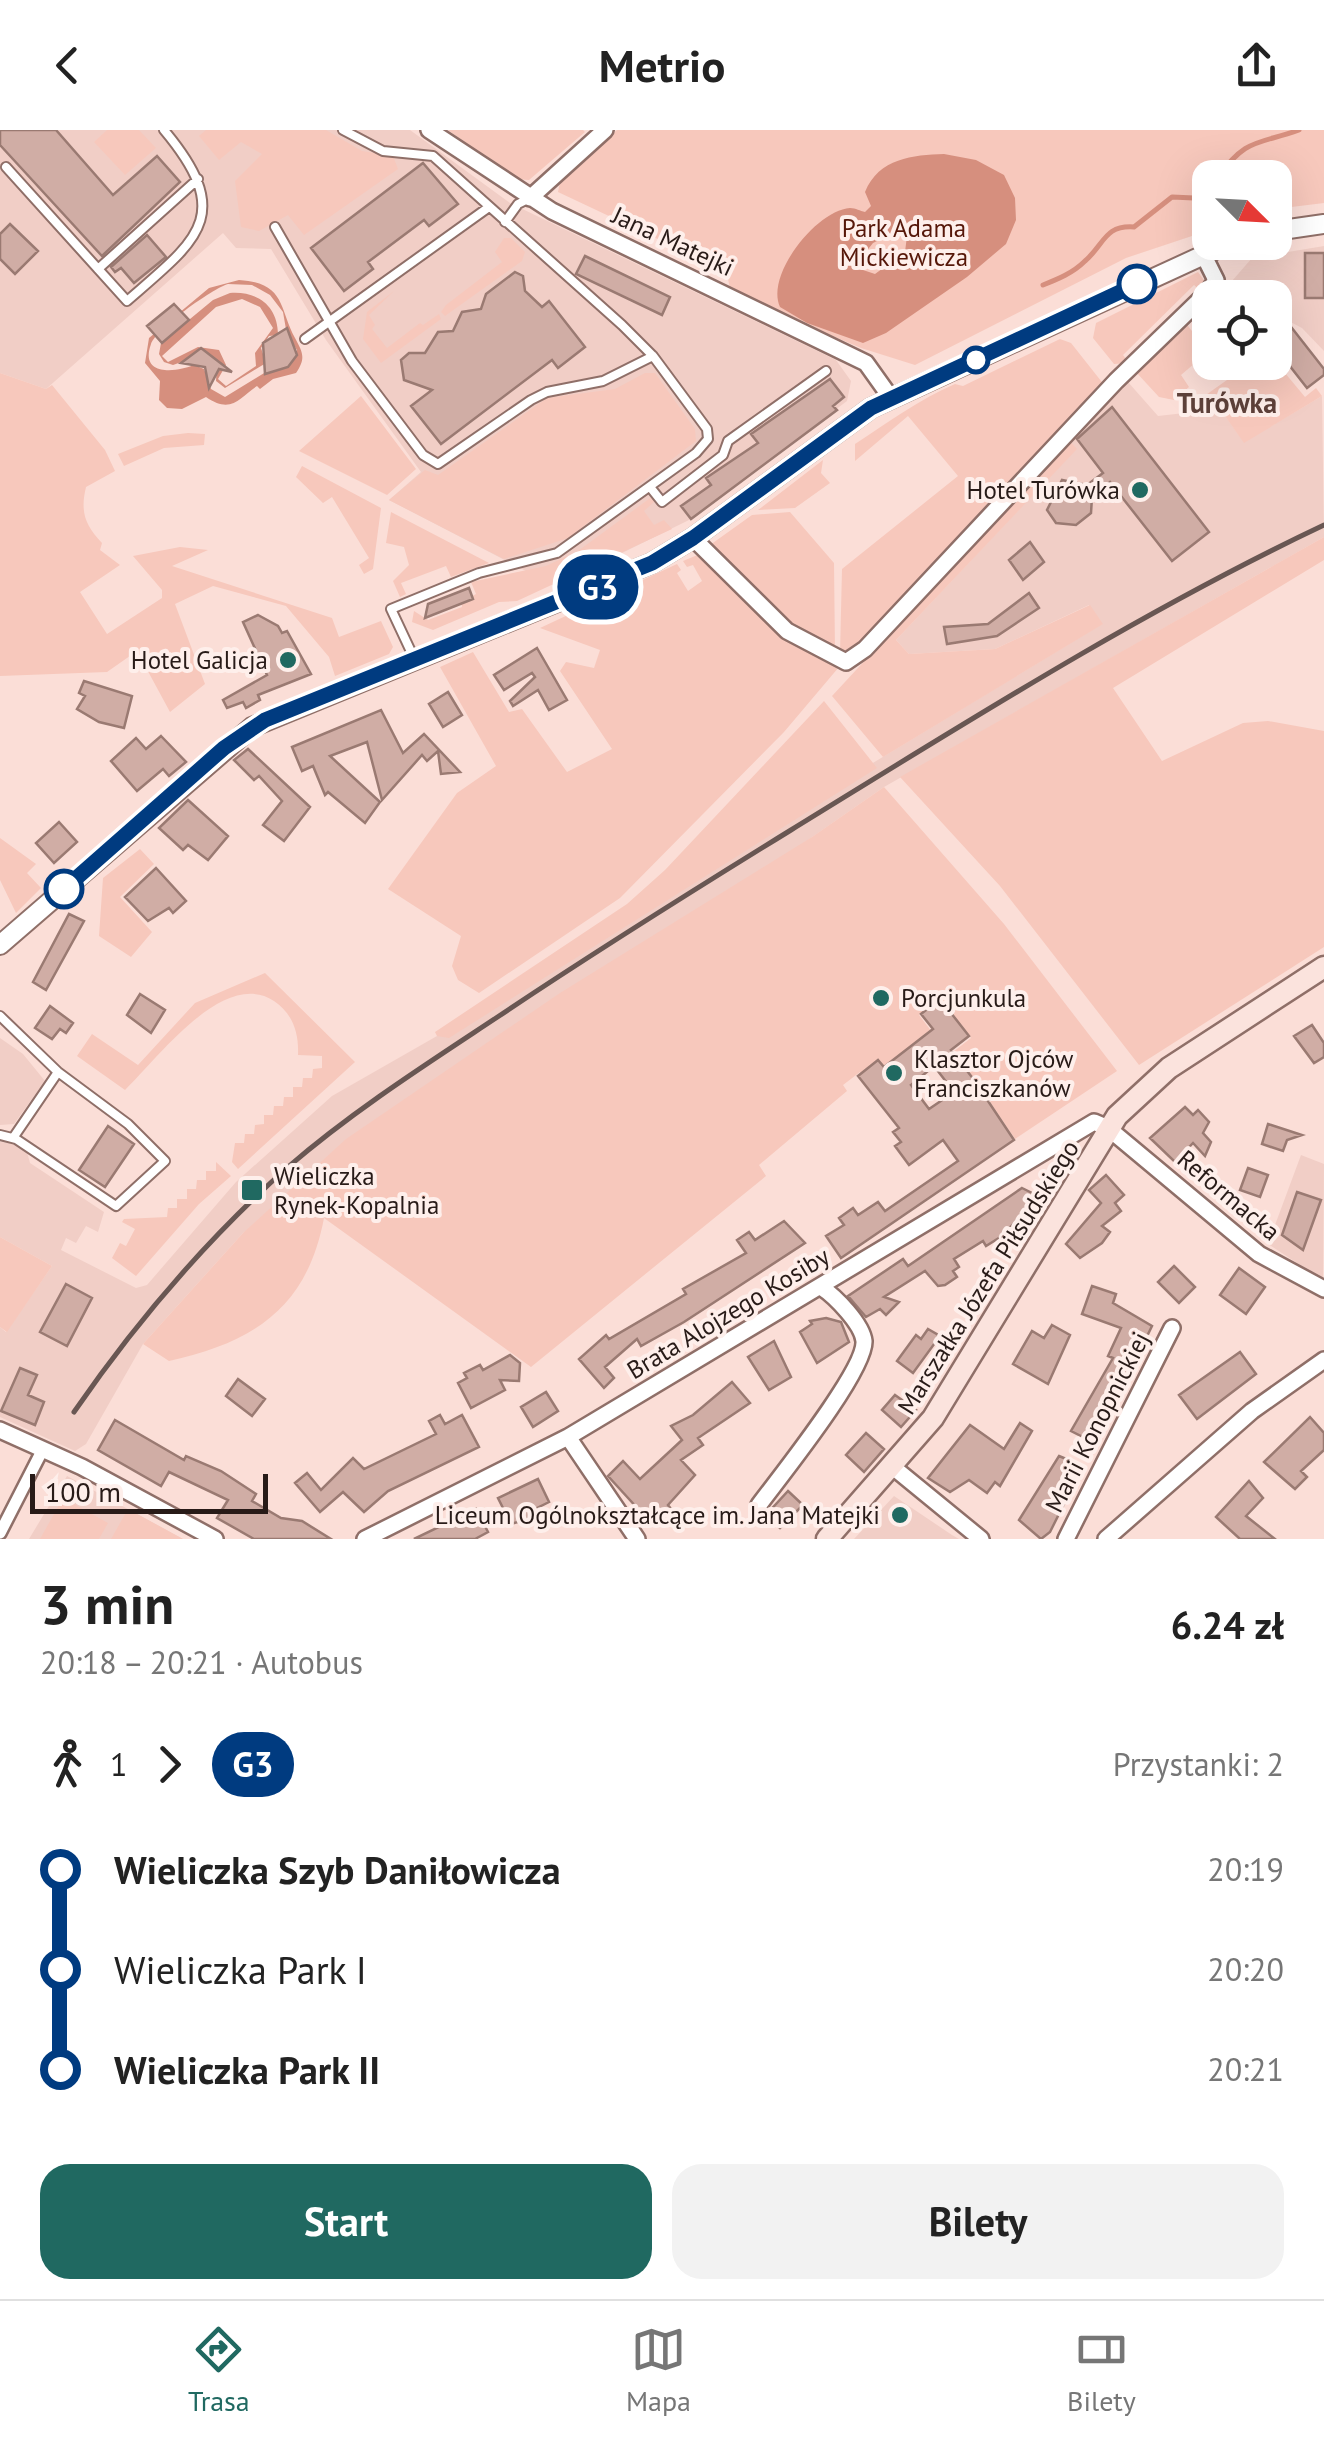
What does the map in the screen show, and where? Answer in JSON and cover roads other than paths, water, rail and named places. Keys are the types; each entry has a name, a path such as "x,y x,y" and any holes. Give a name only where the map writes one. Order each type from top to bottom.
{"main road":[{"name":"Marszałka Józefa Piłsudskiego","path":"827,1539 893,1467 949,1393 1108,1128 1130,1100 1169,1068 1324,967"}],"street":[{"name":"Jana Matejki","path":"429,130 530,198 866,364 891,398"},
{"path":"530,198 605,130"},
{"path":"1292,229 1324,224"},
{"path":"0,946 241,734 288,710 698,543 852,420 891,398 1192,260"},
{"path":"698,543 788,630 846,662 865,648 1216,280 1207,260"},
{"name":"Brata Alojzego Kosiby","path":"365,1539 568,1437 1080,1128 1099,1122 1108,1128"},
{"name":"Reformacka","path":"1108,1128 1259,1254 1324,1289"},
{"path":"759,1505 832,1404 864,1349 864,1336 822,1287"},
{"name":"Marii Konopnickiej","path":"1066,1539 1172,1328"},
{"path":"1106,1539 1252,1411 1324,1360"},
{"path":"0,1430 215,1539"},
{"path":"568,1437 637,1539"},
{"path":"0,1533 43,1449"},
{"path":"893,1467 981,1539"}],"lane":[{"path":"343,130 383,151 433,156 654,356 708,429 708,438"},
{"path":"6,167 127,301 175,259 198,232 203,214 193,164 169,132"},
{"path":"98,268 198,179"},
{"path":"505,222 518,204 530,198"},
{"path":"305,339 489,207"},
{"path":"275,227 352,360 423,455 438,464 530,400 547,392 603,381 654,356"},
{"path":"650,487 662,502 722,455 728,441 826,371"},
{"path":"414,659 390,609 479,573 558,553 650,487 708,438 728,441"},
{"path":"0,1016 58,1072 128,1124 165,1160 116,1206 15,1139 0,1135"},
{"path":"15,1139 58,1072"}],"waterway":[{"path":"1232,160 1245,149 1299,130"},
{"path":"1043,285 1080,265 1116,229 1134,227 1172,197 1192,198"}],"railway":[{"path":"74,1412 147,1314 201,1253 288,1167 364,1108 606,946 988,709 1188,594 1324,525"}],"place":[{"name":"Hotel Turówka","path":"1140,490"},
{"name":"Hotel Galicja","path":"288,660"},
{"name":"Porcjunkula","path":"881,998"},
{"name":"Klasztor Ojców Franciszkanów","path":"894,1073"},
{"name":"Wieliczka Rynek-Kopalnia","path":"252,1190"},
{"name":"Liceum Ogólnokształcące im. Jana Matejki","path":"900,1515"}],"district":[{"name":"Turówka","path":"1227,403"}],"park label":[{"name":"Park Adama Mickiewicza","path":"904,242"}]}
